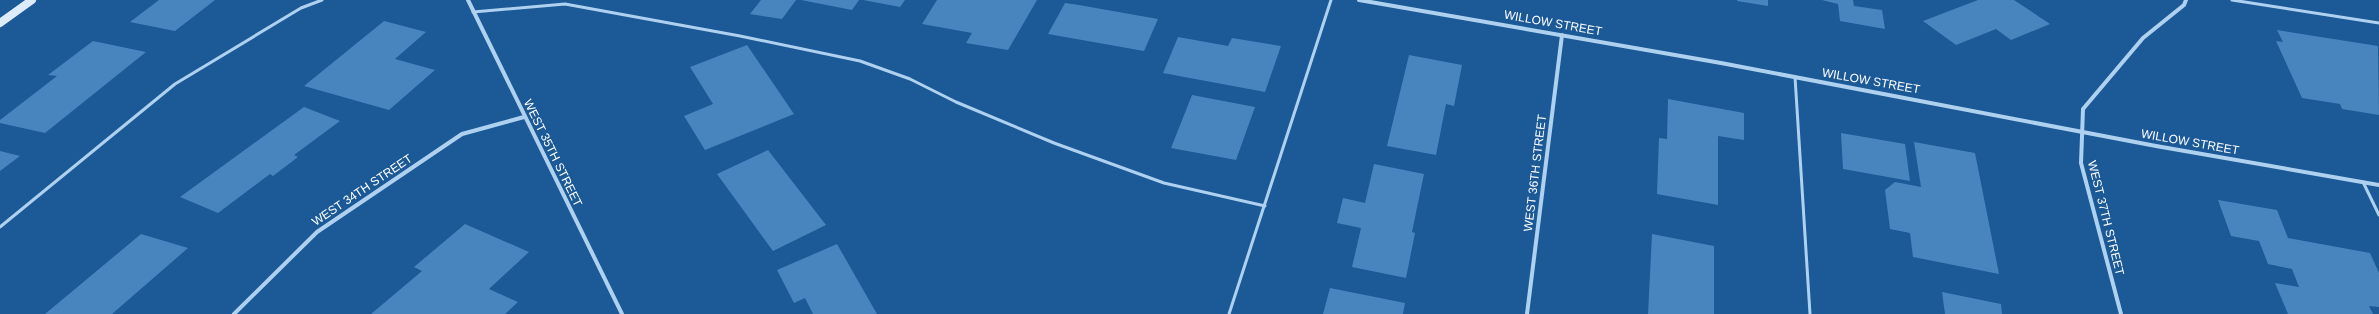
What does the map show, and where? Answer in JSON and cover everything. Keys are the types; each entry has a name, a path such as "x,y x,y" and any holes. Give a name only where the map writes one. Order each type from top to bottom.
{"street":[{"path":"0,23 32,0"},
{"name":"WEST 35TH STREET","path":"468,0 524,117 622,314"},
{"name":"WILLOW STREET","path":"1360,0 1562,34 2081,132 2379,185"},
{"name":"WEST 37TH STREET","path":"2121,314 2081,163 2083,110 2143,38 2184,5 2186,0"},
{"name":"WEST 36TH STREET","path":"1527,314 1562,34"},
{"name":"WEST 34TH STREET","path":"234,314 317,232 462,134 524,117"}],"lane":[{"path":"0,227 175,84 301,8 322,0"},
{"path":"1229,314 1331,0"},
{"path":"2232,0 2379,23"},
{"path":"473,12 565,4 746,37 860,61 910,79 956,102 1054,143 1164,183 1265,206"},
{"path":"1795,77 1810,314"},
{"path":"2363,182 2379,215"}],"building":[{"path":"159,0 215,0 175,31 130,22"},
{"path":"761,0 796,0 782,19 750,14"},
{"path":"801,0 859,0 852,10"},
{"path":"863,0 905,0 900,7"},
{"path":"937,0 1037,0 1008,50 966,43 972,33 922,24"},
{"path":"1737,0 1768,0 1768,6 1737,1"},
{"path":"1822,0 1853,0 1854,6 1882,10 1885,29 1840,21 1838,4"},
{"path":"1978,0 2014,0 2050,24 2011,40 1996,29 1956,45 1923,21"},
{"path":"1065,3 1158,19 1144,51 1048,34"},
{"path":"384,21 426,32 395,59 435,70 389,110 304,86"},
{"path":"2277,30 2378,46 2379,115 2342,109 2340,104 2302,98 2276,41 2283,42"},
{"path":"1178,37 1228,46 1232,38 1281,46 1265,92 1163,73"},
{"path":"93,41 146,52 45,133 0,123 0,120 57,76 48,75"},
{"path":"747,45 794,114 705,150 684,116 713,104 690,67"},
{"path":"1409,55 1462,65 1454,106 1446,104 1436,155 1387,146"},
{"path":"1192,95 1255,107 1236,160 1171,148"},
{"path":"1668,99 1744,113 1744,140 1718,136 1718,205 1657,194 1659,138 1667,139"},
{"path":"304,107 340,121 294,155 298,157 273,176 270,174 218,213 180,197"},
{"path":"1841,133 1905,144 1910,181 1843,169"},
{"path":"1914,142 1975,153 1999,274 1913,257 1910,233 1890,229 1885,190 1895,182 1921,187"},
{"path":"768,150 826,225 773,251 717,174"},
{"path":"0,151 20,156 0,171"},
{"path":"1374,164 1424,174 1412,232 1415,233 1406,278 1352,267 1361,228 1337,223 1343,198 1365,203"},
{"path":"2218,200 2277,210 2288,238 2370,253 2379,273 2379,307 2369,306 2373,314 2288,314 2275,283 2299,287 2292,269 2268,264 2259,241 2231,236"},
{"path":"465,224 529,252 489,289 518,302 505,314 371,314 422,271 414,267"},
{"path":"141,234 188,248 112,314 45,314"},
{"path":"1652,234 1714,246 1714,314 1648,314"},
{"path":"837,244 877,314 813,314 805,298 794,303 777,270"},
{"path":"1330,288 1405,303 1403,314 1323,314"},
{"path":"1942,292 2001,304 2002,314 1945,314"}]}
